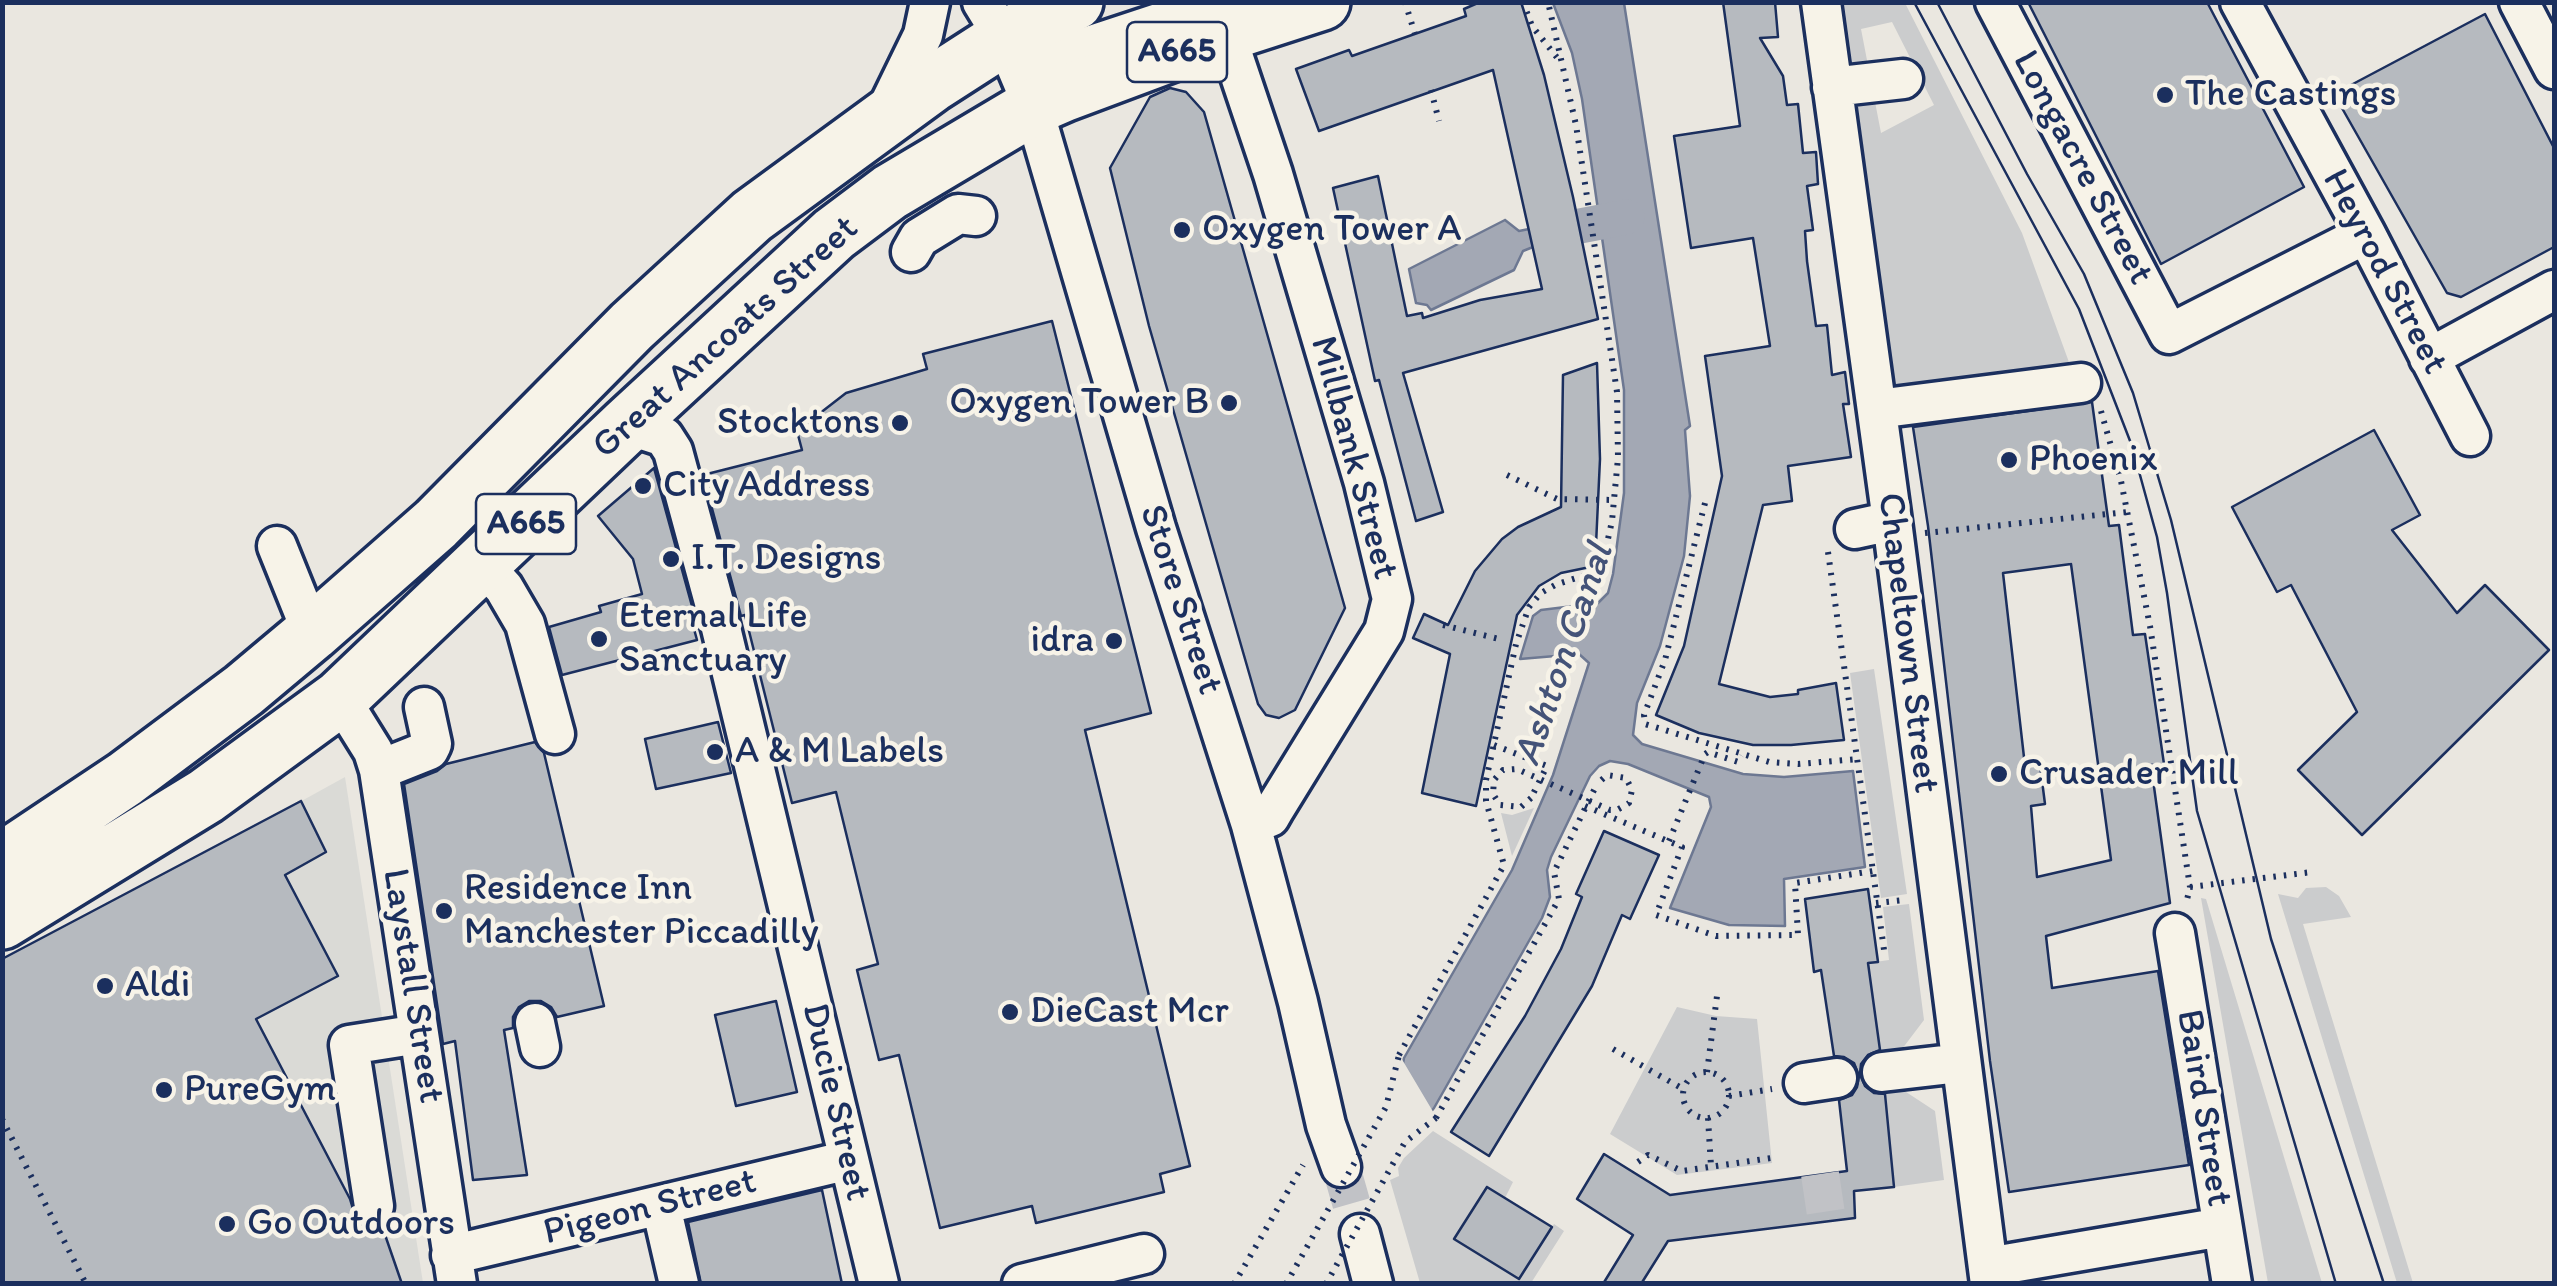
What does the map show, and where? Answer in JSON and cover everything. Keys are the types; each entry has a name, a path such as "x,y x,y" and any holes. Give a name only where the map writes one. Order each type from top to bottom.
{"highway":[{"name":"Great Ancoats Street","path":"2,861 140,768 244,690 436,524 632,326 752,216 882,120 993,20 1075,2"},
{"name":"Great Ancoats Street","path":"2,922 206,796 340,698 834,234 890,192 1033,107 1226,33 1322,2"},
{"path":"554,406 627,425"},
{"path":"312,632 340,698"}],"street":[{"path":"882,120 923,36 930,2"},
{"path":"993,20 1031,55 1058,56 1222,2"},
{"name":"Chapeltown Street","path":"1821,2 1989,1275"},
{"name":"Longacre Street","path":"1995,2 2169,334 2366,234"},
{"name":"Heyrod Street","path":"2240,2 2470,436"},
{"path":"2518,2 2554,68"},
{"name":"Store Street","path":"993,20 1033,107 1156,528 1250,825 1298,1002 1326,1125 1341,1167"},
{"name":"Millbank Street","path":"1234,58 1273,174 1364,483 1392,599 1384,631 1270,817 1250,825"},
{"path":"1832,87 1903,79"},
{"path":"911,252 919,238 958,214 976,216"},
{"path":"2429,358 2554,290"},
{"path":"1877,409 2081,383"},
{"name":"Ducie Street","path":"627,425 664,438 672,451 721,628 879,1284"},
{"path":"1840,534 1893,528"},
{"path":"277,546 312,632"},
{"path":"484,565 504,588 525,624 554,734"},
{"name":"Laystall Street","path":"340,698 373,750 379,770 454,1270"},
{"path":"379,770 429,750 432,744 424,706"},
{"name":"Baird Street","path":"2175,933 2232,1284"},
{"path":"374,1206 349,1045 419,1034"},
{"path":"1882,1072 1960,1062"},
{"name":"Pigeon Street","path":"454,1270 661,1206 850,1160"},
{"path":"661,1206 678,1284"},
{"path":"1989,1275 2222,1227"},
{"path":"1360,1234 1373,1284"},
{"path":"1022,1284 1144,1254"}],"path":[{"path":"1405,2 1415,34"},
{"path":"1524,2 1532,26 1560,62"},
{"path":"1286,1284 1386,1107 1399,1055 1504,865 1486,801 1486,780 1513,643 1529,607 1541,593 1601,570 1618,458 1617,392 1576,126 1548,2"},
{"path":"1430,90 1438,121"},
{"path":"2081,383 2095,390 2127,512 2150,626 2190,887 2175,933"},
{"path":"1507,475 1557,499 1614,500"},
{"path":"1705,503 1665,660 1644,715 1645,724 1740,759"},
{"path":"1893,528 2127,512"},
{"path":"1840,534 1858,759 1885,957"},
{"path":"1443,625 1498,639"},
{"path":"1326,1284 1405,1142 1436,1118 1559,899 1554,872 1586,806 1597,784 1607,774 1626,778 1632,790 1629,803 1610,810 1516,768 1504,770 1494,780 1493,794 1500,806 1521,808 1531,798 1547,766 1494,745"},
{"path":"1669,841 1705,754 1798,764 1858,759"},
{"path":"1586,806 1682,847 1656,915 1716,936 1798,936 1795,883 1872,871"},
{"path":"2190,887 2312,872"},
{"path":"1876,903 1905,900"},
{"path":"1707,1072 1717,996"},
{"path":"1612,1049 1683,1089"},
{"path":"1707,1072 1721,1078 1729,1092 1722,1112 1708,1118 1688,1111 1683,1089 1692,1076 1707,1072"},
{"path":"1708,1118 1711,1166"},
{"path":"2,1119 86,1284"},
{"path":"1234,1284 1326,1125"},
{"path":"1638,1162 1648,1154 1682,1171 1771,1158"}],"shaded area":[{"path":"1844,3 1905,3 2022,233 2070,365 1895,389","holes":["1892,22 1934,105 1881,133 1861,29"]},
{"path":"1874,669 1907,894 1881,898 1850,673"},
{"path":"345,777 423,1283 3,1284 258,825"},
{"path":"1534,808 1512,856 1501,813 1512,815"},
{"path":"2326,887 2339,896 2351,917 2303,924 2413,1283 2397,1283 2278,894 2298,898 2306,888"},
{"path":"2201,898 2206,899 2322,1283 2268,1283"},
{"path":"1909,904 1924,1020 1899,1053 1881,1057 1868,963 1889,960 1883,907"},
{"path":"1677,1007 1716,1016 1757,1019 1772,1163 1677,1175 1610,1134"},
{"path":"1900,1088 1935,1111 1944,1180 1894,1187 1884,1089"},
{"path":"1433,1131 1513,1182 1505,1198 1486,1188 1454,1239 1518,1279 1554,1224 1564,1231 1531,1283 1420,1283 1390,1180 1399,1176 1398,1168 1404,1158"}],"water":[{"name":"Ashton Canal","path":"1553,3 1624,3 1690,426 1685,430 1690,496 1684,556 1660,646 1637,703 1633,735 1642,744 1743,774 1784,777 1853,771 1865,867 1784,879 1785,926 1729,925 1670,908 1711,807 1709,797 1628,764 1610,761 1599,766 1590,776 1551,857 1547,870 1550,897 1542,918 1434,1108 1293,1284 1396,1101 1404,1058 1512,870 1553,775 1589,663 1579,654 1520,659 1533,616 1541,610 1598,603 1608,593 1613,574 1624,493 1624,390 1582,99 1572,53"},
{"path":"1505,220 1519,231 1529,229 1533,247 1523,251 1514,270 1431,310 1416,303 1409,269"}],"pier":[{"path":"1400,1056 1435,1115 1406,1145 1328,1284 1288,1283 1392,1099"}],"building":[{"path":"1480,2 1521,2 1544,75 1598,319 1403,373 1443,512 1416,521 1379,380 1375,381 1333,188 1378,176 1407,316 1422,313 1423,318 1480,300 1542,289 1493,70 1319,131 1296,69 1349,50 1352,56 1466,16 1464,9"},
{"path":"1723,2 1775,2 1778,37 1760,38 1783,76 1787,105 1798,104 1803,153 1816,152 1818,184 1807,186 1813,230 1805,231 1807,261 1816,326 1827,325 1832,375 1845,372 1849,404 1843,404 1851,457 1788,466 1792,501 1763,505 1719,684 1770,697 1836,683 1844,740 1753,745 1699,733 1656,715 1684,646 1722,476 1705,356 1770,346 1753,238 1691,248 1674,136 1740,126"},
{"name":"The Castings","path":"2028,2 2207,2 2304,187 2161,264"},
{"path":"2485,14 2554,148 2554,247 2461,297 2447,293 2334,94"},
{"path":"1170,88 1186,92 1204,112 1345,608 1295,710 1279,718 1266,715 1258,704 1149,326 1110,168 1150,97"},
{"path":"1052,321 1151,713 1085,730 1190,1166 1160,1174 1164,1192 1036,1223 1032,1206 940,1228 899,1055 879,1060 857,970 878,964 836,792 792,803 745,615 741,616 703,475 802,450 797,431 846,393 927,369 923,354"},
{"path":"1597,363 1600,459 1595,566 1561,573 1539,586 1517,615 1476,806 1422,793 1450,654 1413,638 1424,614 1448,625 1475,571 1502,539 1561,507 1563,375"},
{"path":"2092,402 2109,526 2119,525 2133,635 2145,634 2164,764 2151,765 2170,903 2046,936 2052,988 2158,971 2189,1165 2009,1192 1913,427","holes":["2071,564 2111,860 2037,877 2031,806 2045,804 2040,765 2025,766 2003,573"]},
{"path":"2374,430 2420,515 2392,530 2457,613 2485,585 2549,650 2362,835 2298,770 2357,712 2291,585 2277,592 2232,507"},
{"path":"654,468 698,628 694,629 697,640 562,675 549,627 601,612 599,606 642,594 633,559 598,516"},
{"path":"718,722 731,773 656,789 645,739"},
{"path":"535,742 544,753 604,1006 557,1017 541,1001 529,1001 519,1007 513,1017 513,1028 504,1030 527,1175 473,1180 455,1041 443,1044 404,784 446,764"},
{"path":"301,801 326,852 285,875 338,976 256,1019 350,1199 356,1219 370,1236 383,1229 402,1284 2,1284 2,959"},
{"path":"1604,831 1659,855 1630,919 1622,915 1592,986 1489,1156 1451,1132 1525,1016 1561,949 1582,897 1576,894"},
{"path":"1868,889 1878,962 1868,963 1880,1050 1868,1055 1860,1074 1865,1086 1874,1093 1885,1094 1894,1187 1854,1191 1855,1218 1668,1241 1641,1284 1603,1284 1633,1235 1577,1199 1604,1154 1670,1195 1847,1171 1839,1100 1852,1095 1859,1076 1854,1063 1834,1056 1821,970 1814,972 1805,899"},
{"path":"776,1001 797,1092 736,1106 715,1015"},
{"path":"1487,1187 1552,1227 1519,1279 1454,1239"},
{"path":"822,1190 842,1284 701,1284 688,1222"}],"waterway":[{"path":"1580,226 1627,217"}],"tunnel":[{"path":"1341,1167 1360,1234"},
{"path":"1820,1174 1827,1221"}],"tram line":[{"path":"1914,2 2079,309 2132,446 2157,537 2167,593 2197,811 2336,1284"},
{"path":"1937,2 2084,274 2133,393 2171,520 2271,939 2384,1284"}],"place":[{"name":"The Castings","path":"2165,95"},
{"name":"Oxygen Tower A","path":"1182,230"},
{"name":"Oxygen Tower B","path":"1229,403"},
{"name":"Stocktons","path":"900,423"},
{"name":"Phoenix","path":"2009,460"},
{"name":"City Address","path":"643,486"},
{"name":"I.T. Designs","path":"671,559"},
{"name":"Eternal Life Sanctuary","path":"599,639"},
{"name":"idra","path":"1114,641"},
{"name":"A & M Labels","path":"715,752"},
{"name":"Crusader Mill","path":"1999,774"},
{"name":"Residence Inn Manchester Piccadilly","path":"444,911"},
{"name":"Aldi","path":"105,986"},
{"name":"DieCast Mcr","path":"1010,1012"},
{"name":"PureGym","path":"164,1090"},
{"name":"Go Outdoors","path":"227,1224"}]}
